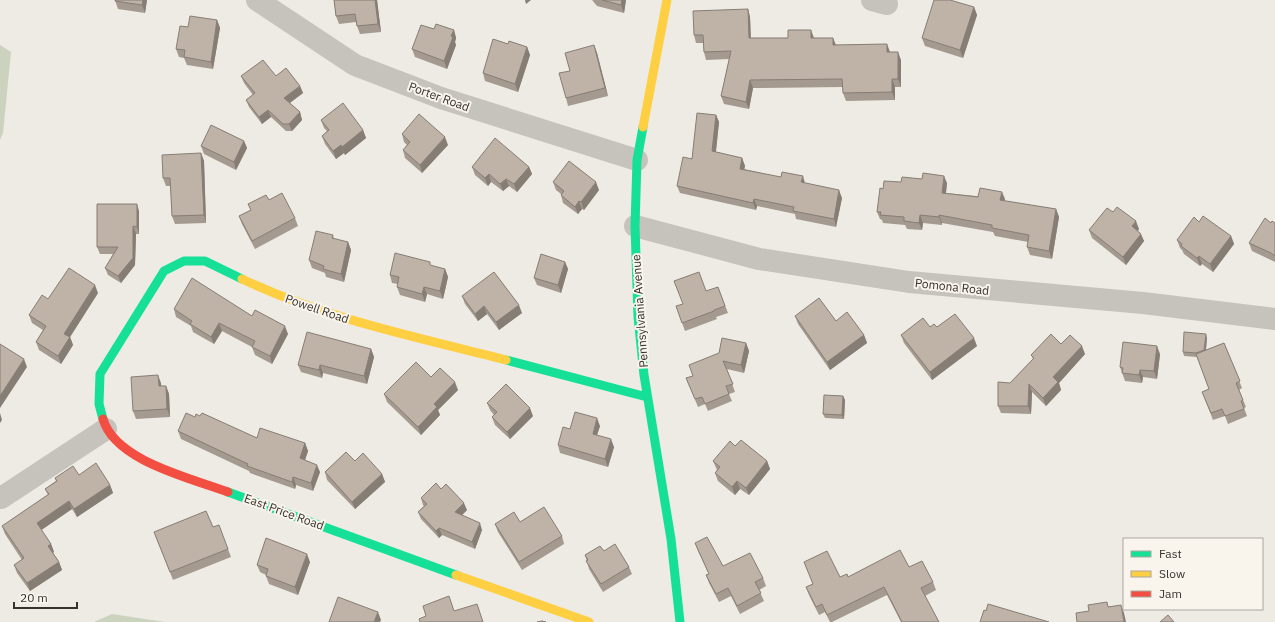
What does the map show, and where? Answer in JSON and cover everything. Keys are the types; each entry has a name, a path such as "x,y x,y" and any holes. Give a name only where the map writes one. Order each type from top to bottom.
{"street":[{"name":"Porter Road","path":"257,0 354,66 441,98 637,160"},
{"name":"Pennsylvania Avenue","path":"667,0 637,160 635,226 638,317 647,397 671,539 680,622"},
{"name":"Pomona Road","path":"635,226 759,258 909,282 1157,305 1275,319"},
{"name":"Powell Road","path":"106,429 99,404 100,374 164,271 184,262 205,261 272,293 328,314 647,397"},
{"path":"1,498 106,429"},
{"name":"East Price Road","path":"106,429 124,448 147,462 563,614 589,622"}],"green space":[{"path":"0,45 11,52 3,133 0,140"},
{"path":"112,614 165,622 94,622"}],"building":[{"path":"115,0 143,0 142,5"},
{"path":"334,0 375,0 378,24 357,26 355,14 336,16"},
{"path":"602,0 622,0 621,5"},
{"path":"934,0 950,0 974,7 960,50 922,38"},
{"path":"748,9 749,38 788,38 788,30 811,30 811,38 833,38 833,45 887,44 887,52 898,52 898,79 892,79 892,92 843,93 842,79 750,80 746,102 721,96 731,51 704,52 703,35 694,35 693,11"},
{"path":"190,16 217,20 211,62 184,57 185,50 176,49 180,26 188,27"},
{"path":"436,24 454,30 444,61 412,49 421,25 434,29"},
{"path":"493,39 508,44 509,41 527,47 515,84 483,73"},
{"path":"594,45 605,88 566,98 559,73 570,71 565,53"},
{"path":"263,60 276,76 286,68 300,86 284,98 300,112 289,124 283,124 268,110 259,117 246,100 255,93 241,76"},
{"path":"343,103 363,130 342,147 341,145 333,151 322,136 329,130 321,120"},
{"path":"697,113 716,115 712,151 742,158 740,169 781,177 782,172 803,176 801,182 839,190 834,219 793,211 794,207 754,199 753,203 677,186 683,157 692,159"},
{"path":"419,114 445,137 420,165 403,150 410,142 402,134"},
{"path":"211,125 244,141 234,162 201,146"},
{"path":"495,138 529,167 514,184 506,179 500,184 489,174 485,178 472,167"},
{"path":"201,153 204,215 172,216 170,178 163,178 162,155"},
{"path":"569,161 596,182 581,202 579,201 575,207 561,195 564,191 553,182"},
{"path":"923,173 944,176 942,193 978,197 980,188 1002,192 1000,200 1056,209 1049,251 1027,247 1029,235 992,228 992,225 939,215 939,217 920,215 919,223 904,221 904,217 880,215 881,212 877,212 880,188 883,189 884,181 901,182 902,177 922,179"},
{"path":"282,193 295,218 252,241 239,216 251,210 248,204 266,195 269,200"},
{"path":"97,204 137,204 137,227 133,226 133,258 118,276 105,268 118,247 97,247"},
{"path":"1117,207 1136,221 1132,226 1141,234 1123,257 1089,230 1107,208 1113,212"},
{"path":"1203,216 1231,236 1210,264 1199,256 1197,258 1181,246 1182,244 1177,240 1194,217 1199,222"},
{"path":"1265,218 1271,223 1272,221 1275,223 1275,256 1249,243"},
{"path":"316,231 333,235 332,238 348,242 341,274 323,269 324,266 309,260"},
{"path":"395,253 430,262 430,265 445,269 440,291 424,287 422,294 397,287 399,277 390,275"},
{"path":"541,254 565,262 558,285 534,278"},
{"path":"69,268 95,285 64,334 70,337 58,356 36,342 46,326 29,315 42,295 48,299"},
{"path":"494,272 519,305 496,322 484,306 475,314 462,296"},
{"path":"699,272 706,291 718,287 725,306 682,323 676,306 683,304 674,281"},
{"path":"192,278 252,316 255,310 285,326 270,356 252,347 255,341 219,323 211,337 190,324 192,321 174,309"},
{"path":"819,298 836,321 847,312 864,335 827,362 795,316"},
{"path":"955,314 974,338 930,372 901,335 923,318 930,327 934,324 937,327"},
{"path":"307,332 371,349 364,376 320,365 319,370 298,365"},
{"path":"1184,332 1206,334 1204,350 1196,353 1183,352"},
{"path":"1051,334 1061,344 1070,335 1082,346 1053,377 1058,382 1043,398 1029,384 1028,406 998,406 998,382 1010,383 1034,358 1031,355"},
{"path":"722,338 746,343 741,365 723,361 733,384 726,386 729,394 705,404 702,397 695,399 686,378 693,376 689,365 719,353"},
{"path":"1123,342 1157,346 1154,371 1140,370 1139,375 1122,373 1123,368 1120,367"},
{"path":"1224,343 1240,381 1236,383 1243,400 1241,401 1244,409 1225,416 1222,409 1211,413 1202,392 1209,389 1196,354"},
{"path":"0,344 24,359 0,396"},
{"path":"416,362 431,377 440,368 455,382 434,404 437,407 418,427 384,394"},
{"path":"158,375 159,386 166,386 167,409 133,411 131,377"},
{"path":"506,384 530,408 507,432 492,417 497,412 487,403"},
{"path":"824,395 843,396 842,415 823,414"},
{"path":"575,412 597,418 593,434 611,439 605,459 558,445 563,427 570,429"},
{"path":"186,413 195,417 196,414 200,416 202,413 257,438 260,428 305,443 300,458 317,465 311,483 293,477 292,482 247,466 248,464 178,431"},
{"path":"741,440 767,461 746,488 737,481 732,487 715,473 720,467 713,461 730,441 735,446"},
{"path":"346,452 355,461 363,453 382,474 352,502 325,472"},
{"path":"96,463 110,485 74,509 69,501 37,523 51,544 48,546 59,562 27,583 14,565 24,558 2,526 49,494 45,489 57,481 55,478 73,466 79,475"},
{"path":"436,483 441,489 446,484 464,503 455,512 480,523 472,542 439,528 436,531 418,512 427,504 421,498"},
{"path":"544,507 562,536 519,562 495,524 514,512 520,522"},
{"path":"206,511 213,527 219,525 228,549 170,572 154,532"},
{"path":"707,537 723,566 750,553 763,578 755,582 761,593 737,606 728,588 716,594 706,575 709,574 695,543"},
{"path":"266,538 307,554 295,587 266,576 268,569 257,565"},
{"path":"615,544 629,567 601,584 586,561 588,560 585,555 600,546 604,551"},
{"path":"900,550 909,567 922,561 933,582 921,588 939,622 902,622 884,587 827,615 822,604 816,607 806,587 813,584 804,562 827,551 840,577 847,574 848,577"},
{"path":"449,596 454,611 477,604 483,622 420,622 419,619 426,616 423,606"},
{"path":"338,597 378,612 374,622 329,622"},
{"path":"1107,602 1108,607 1121,605 1124,622 1077,622 1076,613 1089,611 1088,605"},
{"path":"988,604 1049,622 980,622 984,610 986,611"},
{"path":"1168,615 1174,622 1160,622"}],"traffic: fast":[{"path":"643,127 637,160 635,226 638,317 644,375 671,539 680,622"},
{"path":"103,419 99,404 100,374 164,271 184,261 205,261 242,279"},
{"path":"506,360 647,397"},
{"path":"228,492 456,575"}],"traffic: slow":[{"path":"643,127 667,0"},
{"path":"242,279 274,293 339,316 406,335 506,360"},
{"path":"456,575 589,622"}],"traffic: jam":[{"path":"103,419 110,434 122,446 138,457 175,474 228,492"}]}
